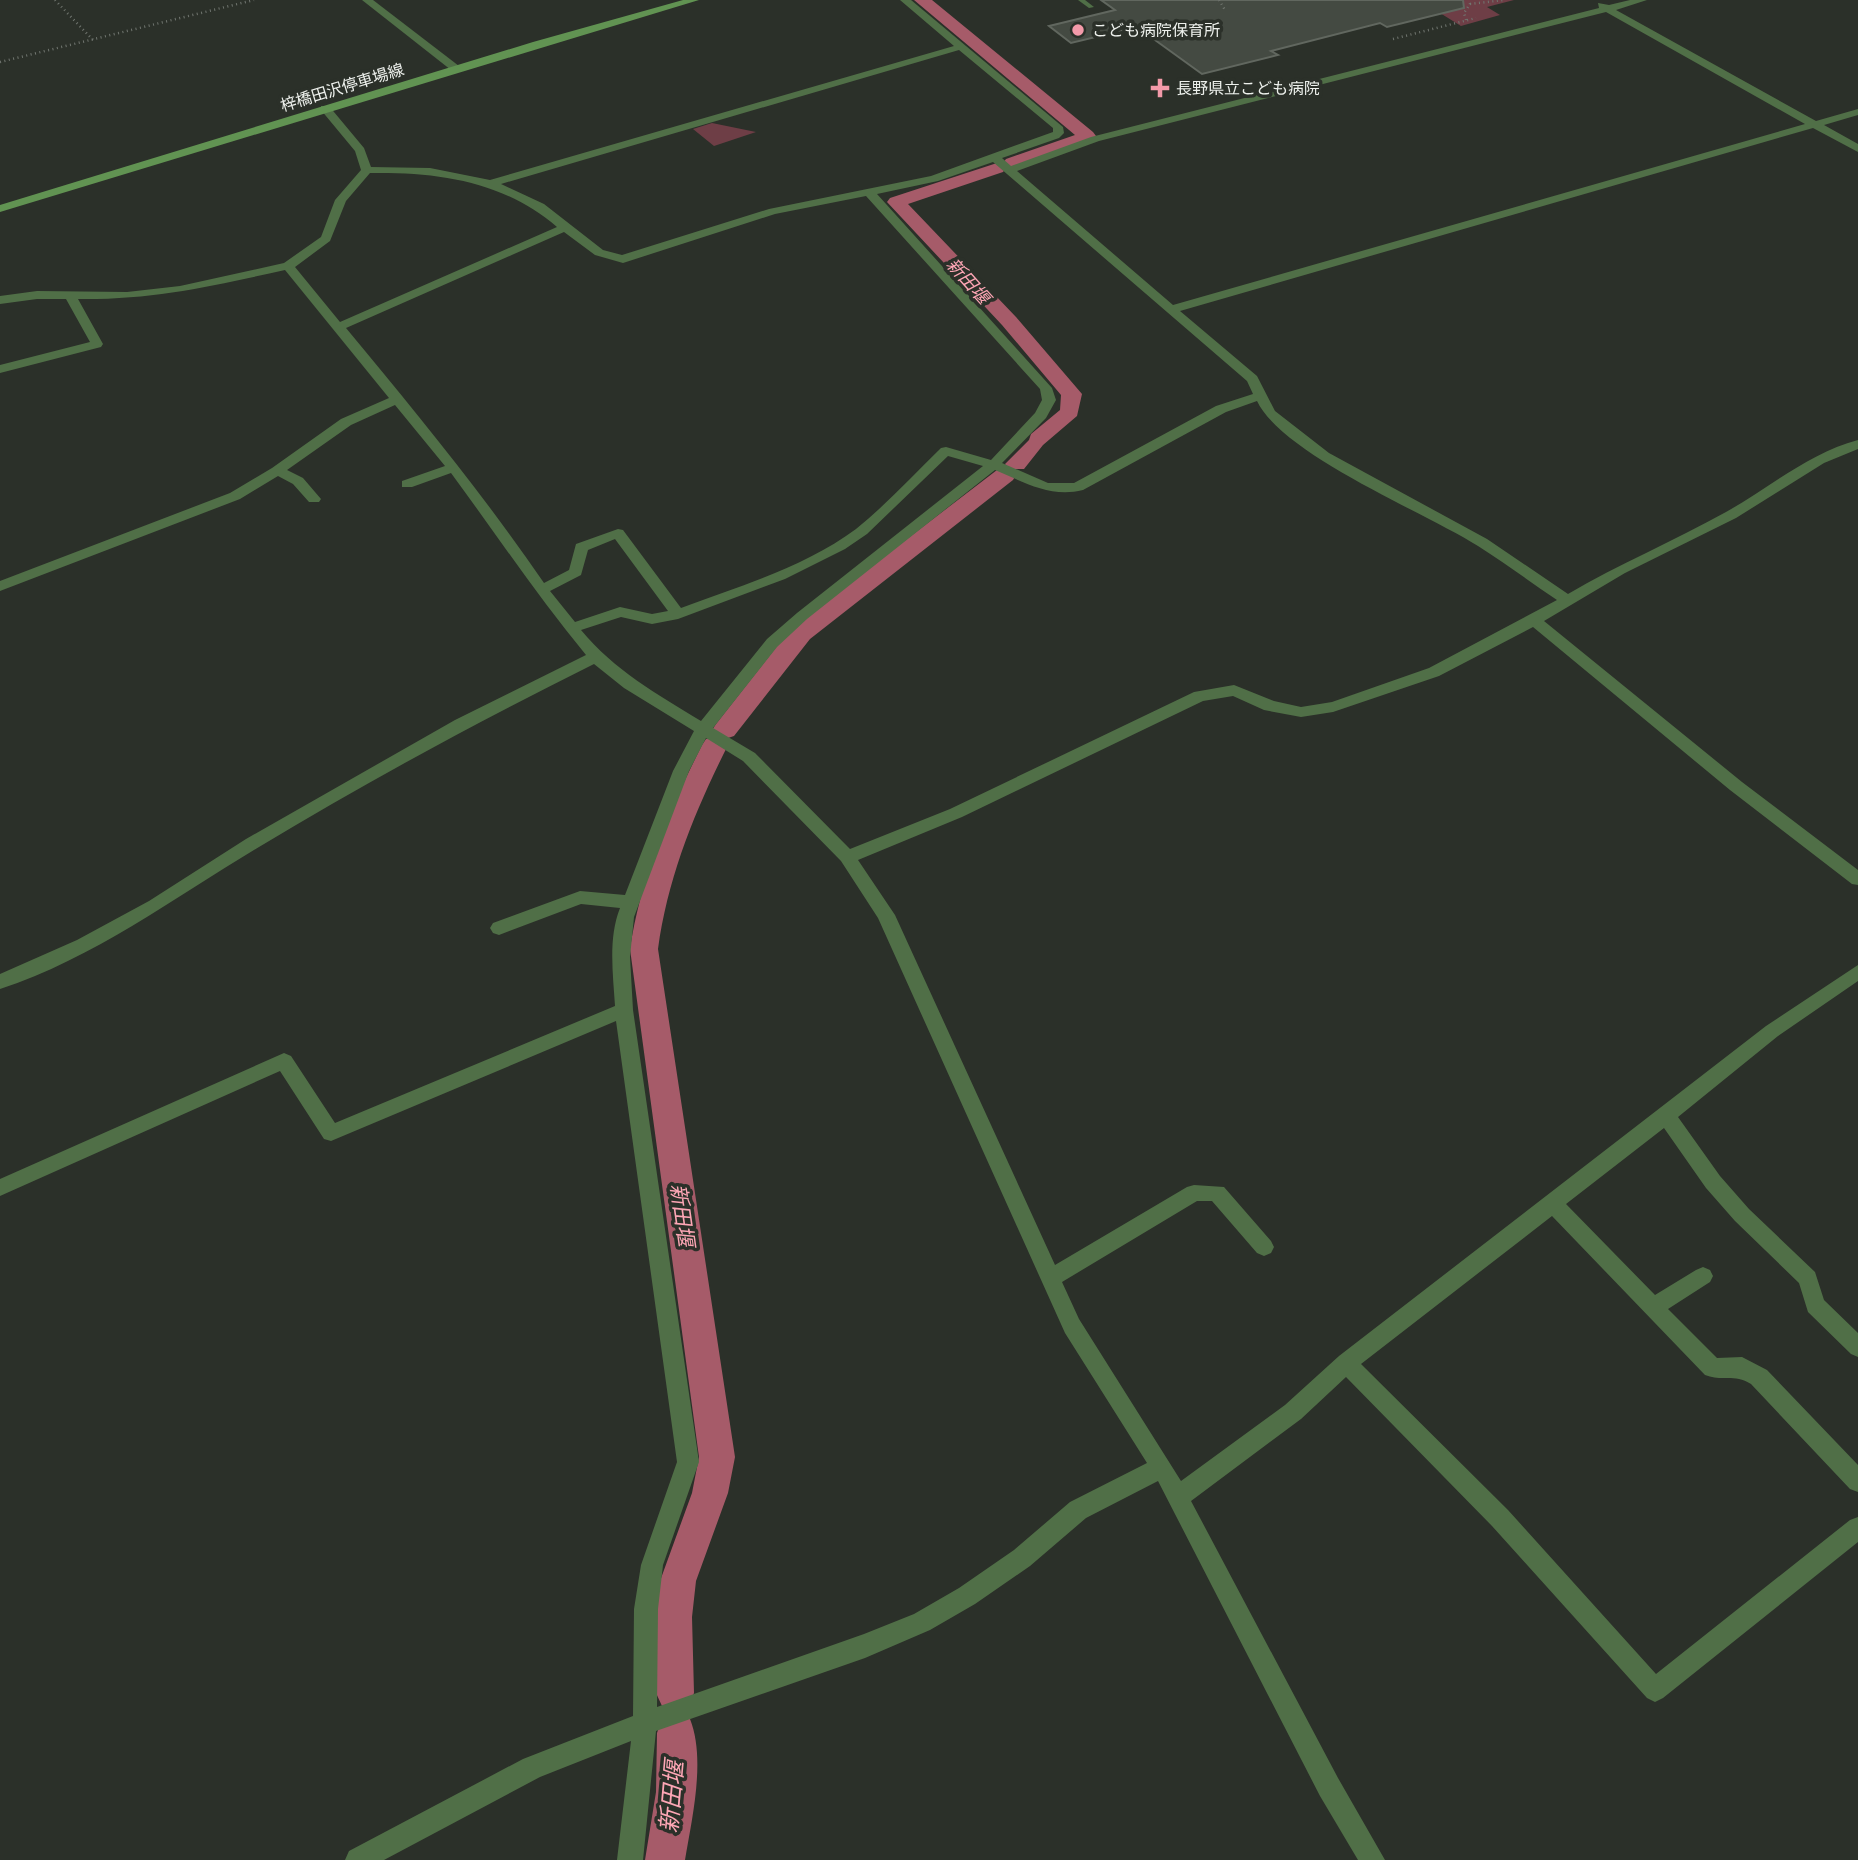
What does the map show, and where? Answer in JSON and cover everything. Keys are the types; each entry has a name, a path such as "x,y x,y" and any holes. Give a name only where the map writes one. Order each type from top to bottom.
{"main road":[{"name":"梓橋田沢停車場線","path":"0,209 456,68 694,0"}],"street":[{"path":"367,0 456,68"},
{"path":"367,170 441,171 489,184 530,200 606,257 623,259 773,211 934,179 1055,136 1059,132 1058,127 905,0"},
{"path":"1592,0 1858,149"},
{"path":"1010,170 1095,139 1642,0"},
{"path":"489,184 960,47"},
{"path":"325,108 360,150 367,170"},
{"path":"1172,309 1858,112"},
{"path":"995,158 1252,379 1259,388 1269,413 1324,456 1482,541 1566,600"},
{"path":"0,300 37,295 127,296 180,290 288,266 326,239 341,201 367,170"},
{"path":"630,1860 645,1723 646,1609 652,1565 688,1462 624,1010 621,957 625,918 681,771 704,728 772,643 802,616 993,465 1041,415 1049,400 1046,387 870,193"},
{"path":"339,327 566,227"},
{"path":"288,266 453,468 497,525 541,590 595,657 629,684 749,757 847,857 886,915 1072,1326 1162,1467 1367,1857"},
{"path":"0,369 97,344 70,295"},
{"path":"572,628 620,612 652,619 678,614 780,576 840,546 862,531 946,451 1065,491 1078,487 1221,409 1260,396"},
{"path":"0,586 235,496 277,471 346,422 397,399"},
{"path":"847,857 956,813 1199,695 1234,690 1270,706 1301,712 1333,707 1373,695 1434,672 1731,515 1819,460 1858,444"},
{"path":"407,484 453,468"},
{"path":"277,471 298,481 314,499"},
{"path":"541,590 576,572 581,547 618,533 678,614"},
{"path":"1534,620 1736,786 1858,879"},
{"path":"0,982 83,945 155,906 252,843 461,723 595,657"},
{"path":"499,928 580,897 630,902"},
{"path":"1178,1497 1293,1412 1346,1363 1772,1031 1858,972"},
{"path":"0,1188 284,1061 331,1133 624,1010"},
{"path":"1666,1116 1713,1182 1742,1215 1808,1278 1815,1305 1858,1347"},
{"path":"1049,1279 1194,1193 1217,1193 1264,1247"},
{"path":"1552,1203 1712,1368 1742,1367 1759,1377 1858,1481"},
{"path":"1653,1307 1703,1276"},
{"path":"1346,1363 1500,1518 1655,1690 1858,1528"},
{"path":"358,1860 532,1768 645,1723 865,1646 922,1622 967,1596 1022,1558 1078,1510 1162,1467"}],"lane":[{"path":"1081,0 1091,8"}],"path":[{"path":"55,0 93,41"},
{"path":"0,62 254,0"},
{"path":"1219,0 1225,10"},
{"path":"1466,20 1464,10 1470,2 1504,0"},
{"path":"1393,39 1476,18"}],"shaded area":[{"path":"1419,0 1514,0 1487,7 1500,15 1461,26"},
{"path":"712,123 756,132 714,146 693,129"}],"building":[{"path":"1101,0 1463,0 1464,8 1387,27 1380,23 1271,51 1278,55 1202,74 1137,27 1071,43 1049,26 1115,10"}],"waterway":[{"name":"新田堰","path":"922,0 1002,65"},
{"name":"新田堰","path":"1007,70 1087,136 1012,163"},
{"name":"新田堰","path":"997,168 896,202 1009,321 1072,394 1070,412 1039,439"},
{"name":"新田堰","path":"1016,464 1033,446"},
{"name":"新田堰","path":"725,730 801,633 1005,475"},
{"name":"新田堰","path":"675,1693 673,1617 678,1581 710,1493 717,1457 644,949 654,895 670,844 715,745"},
{"name":"新田堰","path":"665,1860 676,1792 676,1733"}],"place":[{"name":"こども病院保育所","path":"1078,30"},
{"name":"長野県立こども病院","path":"1160,88"}]}
